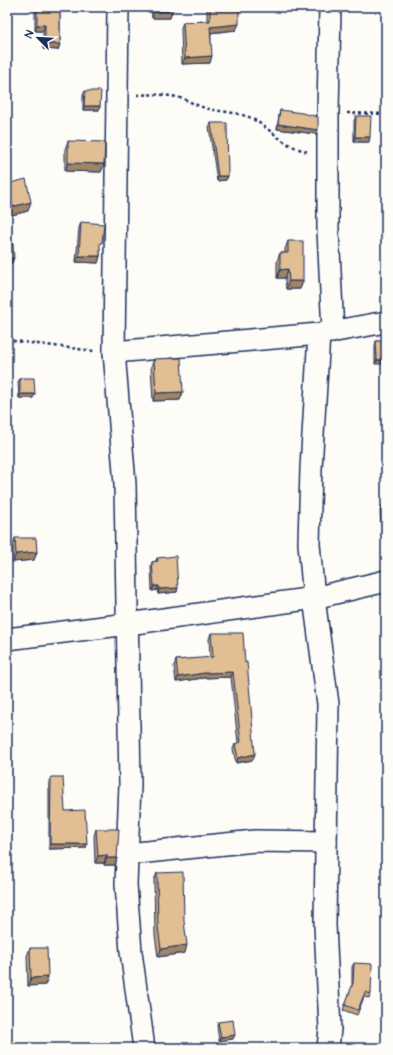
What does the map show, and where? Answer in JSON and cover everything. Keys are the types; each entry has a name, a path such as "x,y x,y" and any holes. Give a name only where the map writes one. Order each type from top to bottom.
{"street":[{"path":"118,7 114,352 125,484 130,785 126,884 131,952 144,1048"},
{"path":"328,1048 330,1029 325,925 328,704 314,598 309,544 311,468 326,333 330,7"},
{"path":"114,352 326,333 386,322"},
{"path":"7,639 314,598 386,581"},
{"path":"127,854 255,841 326,842"}],"path":[{"path":"130,95 161,94 180,98 206,109 240,114 251,118 268,128 282,140 296,148 328,159"},
{"path":"328,113 386,114"},
{"path":"7,340 52,345 86,351 114,352"}],"building":[{"path":"37,7 60,7 60,44 45,44 45,25 37,25"},
{"path":"154,7 172,7 172,11 154,12"},
{"path":"210,7 239,7 239,24 210,27 212,56 185,58 183,22 210,21"},
{"path":"85,91 101,91 100,106 84,106"},
{"path":"280,110 318,117 318,130 278,124"},
{"path":"356,116 371,116 370,137 355,137"},
{"path":"211,123 227,123 228,176 218,176"},
{"path":"68,141 105,142 104,164 68,163"},
{"path":"26,179 31,202 11,207 7,184"},
{"path":"81,222 104,224 102,243 100,243 100,256 79,256"},
{"path":"288,241 303,241 303,281 289,281 288,269 280,270 280,253 288,253"},
{"path":"7,244 13,244 14,258 7,259"},
{"path":"376,341 386,341 386,360 377,360"},
{"path":"181,358 183,392 156,393 154,359"},
{"path":"20,378 34,378 35,394 20,394"},
{"path":"382,506 386,506 386,522 383,522"},
{"path":"15,538 36,538 37,552 16,554"},
{"path":"176,556 178,588 159,589 159,586 154,586 152,562 158,561 157,558"},
{"path":"211,633 243,633 255,754 238,758 235,744 241,742 233,672 205,673 178,677 176,660 213,657"},
{"path":"51,777 63,777 65,811 85,810 87,844 50,844"},
{"path":"96,829 119,829 117,858 107,858 107,855 98,856"},
{"path":"183,872 184,921 187,945 161,949 158,927 157,873"},
{"path":"30,948 47,948 48,977 31,978"},
{"path":"354,963 372,964 371,994 365,992 358,1010 345,1005 353,983"},
{"path":"233,1020 235,1035 221,1037 218,1022"}]}
